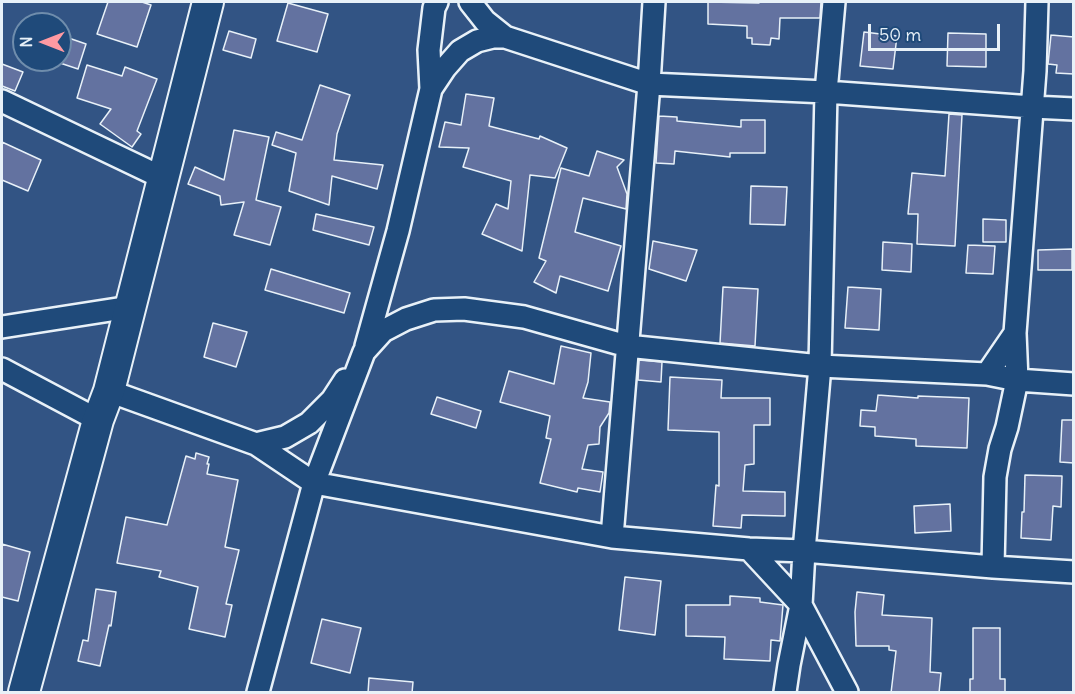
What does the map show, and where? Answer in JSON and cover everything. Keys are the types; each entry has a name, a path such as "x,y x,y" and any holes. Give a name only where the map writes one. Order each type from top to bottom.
{"main road":[{"path":"24,693 98,420 109,391 208,2"}],"street":[{"path":"258,693 314,483 364,352 398,231 431,89 429,50 434,8 437,2"},
{"path":"470,2 485,21 505,37"},
{"path":"612,537 654,2"},
{"path":"785,693 801,605 820,366 826,92 834,2"},
{"path":"993,567 995,477 1017,380 1015,333 1035,71 1037,2"},
{"path":"431,89 444,68 460,51 477,41 505,37 649,84 826,92 1074,109"},
{"path":"2,101 163,178"},
{"path":"2,327 130,307"},
{"path":"256,444 285,437 309,423 332,400 364,352 383,331 405,319 434,309 464,309 524,317 627,346 820,366 987,374 1017,380 1074,384"},
{"path":"987,374 1015,333"},
{"path":"2,369 98,420"},
{"path":"109,391 256,444 314,483 612,537 1074,572"},
{"path":"749,549 801,605 847,693"}],"building":[{"path":"108,2 142,2 151,5 137,47 97,34"},
{"path":"708,2 821,2 820,18 780,18 779,39 771,38 770,45 752,44 752,38 747,38 747,26 708,24"},
{"path":"288,3 328,14 317,52 277,41"},
{"path":"229,31 256,39 251,58 223,50"},
{"path":"864,32 897,36 893,69 860,66"},
{"path":"948,33 986,34 986,67 947,66"},
{"path":"1051,35 1074,37 1074,74 1056,73 1057,65 1048,64"},
{"path":"72,39 86,44 78,69 72,67"},
{"path":"2,64 12,68 12,72 23,72 15,91 2,86"},
{"path":"87,65 122,76 125,67 157,79 137,131 141,134 132,147 100,124 111,109 77,98"},
{"path":"320,85 350,95 337,134 334,160 383,165 377,189 332,176 329,205 289,191 296,153 272,145 276,132 302,140"},
{"path":"466,94 494,98 489,126 539,139 540,136 567,148 555,178 530,175 522,251 482,234 496,204 508,209 511,181 463,167 469,148 439,147 445,122 461,125"},
{"path":"949,114 962,115 955,246 917,244 918,214 908,214 912,173 945,176"},
{"path":"659,116 677,117 677,121 741,127 741,120 765,120 765,153 730,153 730,157 675,151 674,164 656,163"},
{"path":"234,130 269,137 256,200 281,207 270,245 234,235 244,202 221,205 220,196 188,184 195,167 224,180"},
{"path":"2,142 41,160 28,191 2,180"},
{"path":"597,151 624,160 617,167 627,194 626,209 583,198 575,232 621,246 608,291 560,276 556,293 534,282 546,261 539,258 561,168 589,176"},
{"path":"751,186 787,187 785,225 750,224"},
{"path":"316,214 374,227 369,245 313,230"},
{"path":"983,219 1006,220 1006,242 983,242"},
{"path":"653,241 697,250 686,281 649,269"},
{"path":"883,242 912,244 911,272 882,270"},
{"path":"968,245 995,246 993,274 966,273"},
{"path":"1072,249 1072,270 1038,270 1038,250"},
{"path":"271,269 350,293 344,313 265,290"},
{"path":"723,287 758,289 755,346 720,343"},
{"path":"848,287 881,289 879,330 845,328"},
{"path":"213,323 247,332 236,367 204,357"},
{"path":"561,346 591,353 588,382 583,398 610,402 609,413 600,427 599,444 588,445 582,469 603,472 600,492 578,488 577,492 540,483 551,439 546,438 550,416 500,402 509,371 554,384"},
{"path":"639,360 662,362 661,382 638,380"},
{"path":"670,377 722,380 721,398 770,398 770,425 754,425 754,464 745,465 743,491 785,492 785,516 742,515 741,528 713,526 716,485 719,486 719,432 668,430"},
{"path":"878,395 969,398 967,448 916,446 916,439 875,436 875,427 860,426 861,410 876,411"},
{"path":"437,397 481,411 476,428 431,414"},
{"path":"1062,420 1074,420 1074,463 1060,462"},
{"path":"196,453 209,457 207,474 238,480 225,547 239,550 226,604 232,605 225,637 189,629 198,587 159,577 161,571 117,563 126,517 167,525 186,456 195,459"},
{"path":"1025,475 1062,476 1061,507 1053,506 1051,540 1021,538"},
{"path":"950,504 951,531 915,533 914,506"},
{"path":"2,544 30,552 18,601 2,597"},
{"path":"625,577 661,581 655,635 619,630"},
{"path":"96,589 116,592 111,626 109,625 100,666 78,661 83,640 88,641"},
{"path":"857,592 884,595 882,615 932,618 930,672 941,673 939,693 891,693 896,651 889,650 889,646 856,646"},
{"path":"730,596 760,598 760,602 783,605 780,641 771,640 770,661 724,659 725,637 686,636 686,605 730,605"},
{"path":"322,619 361,628 350,673 311,663"},
{"path":"973,628 1000,628 1000,679 1005,679 1005,693 970,693 970,679 973,679"},
{"path":"369,678 413,682 412,693 368,693"}]}
